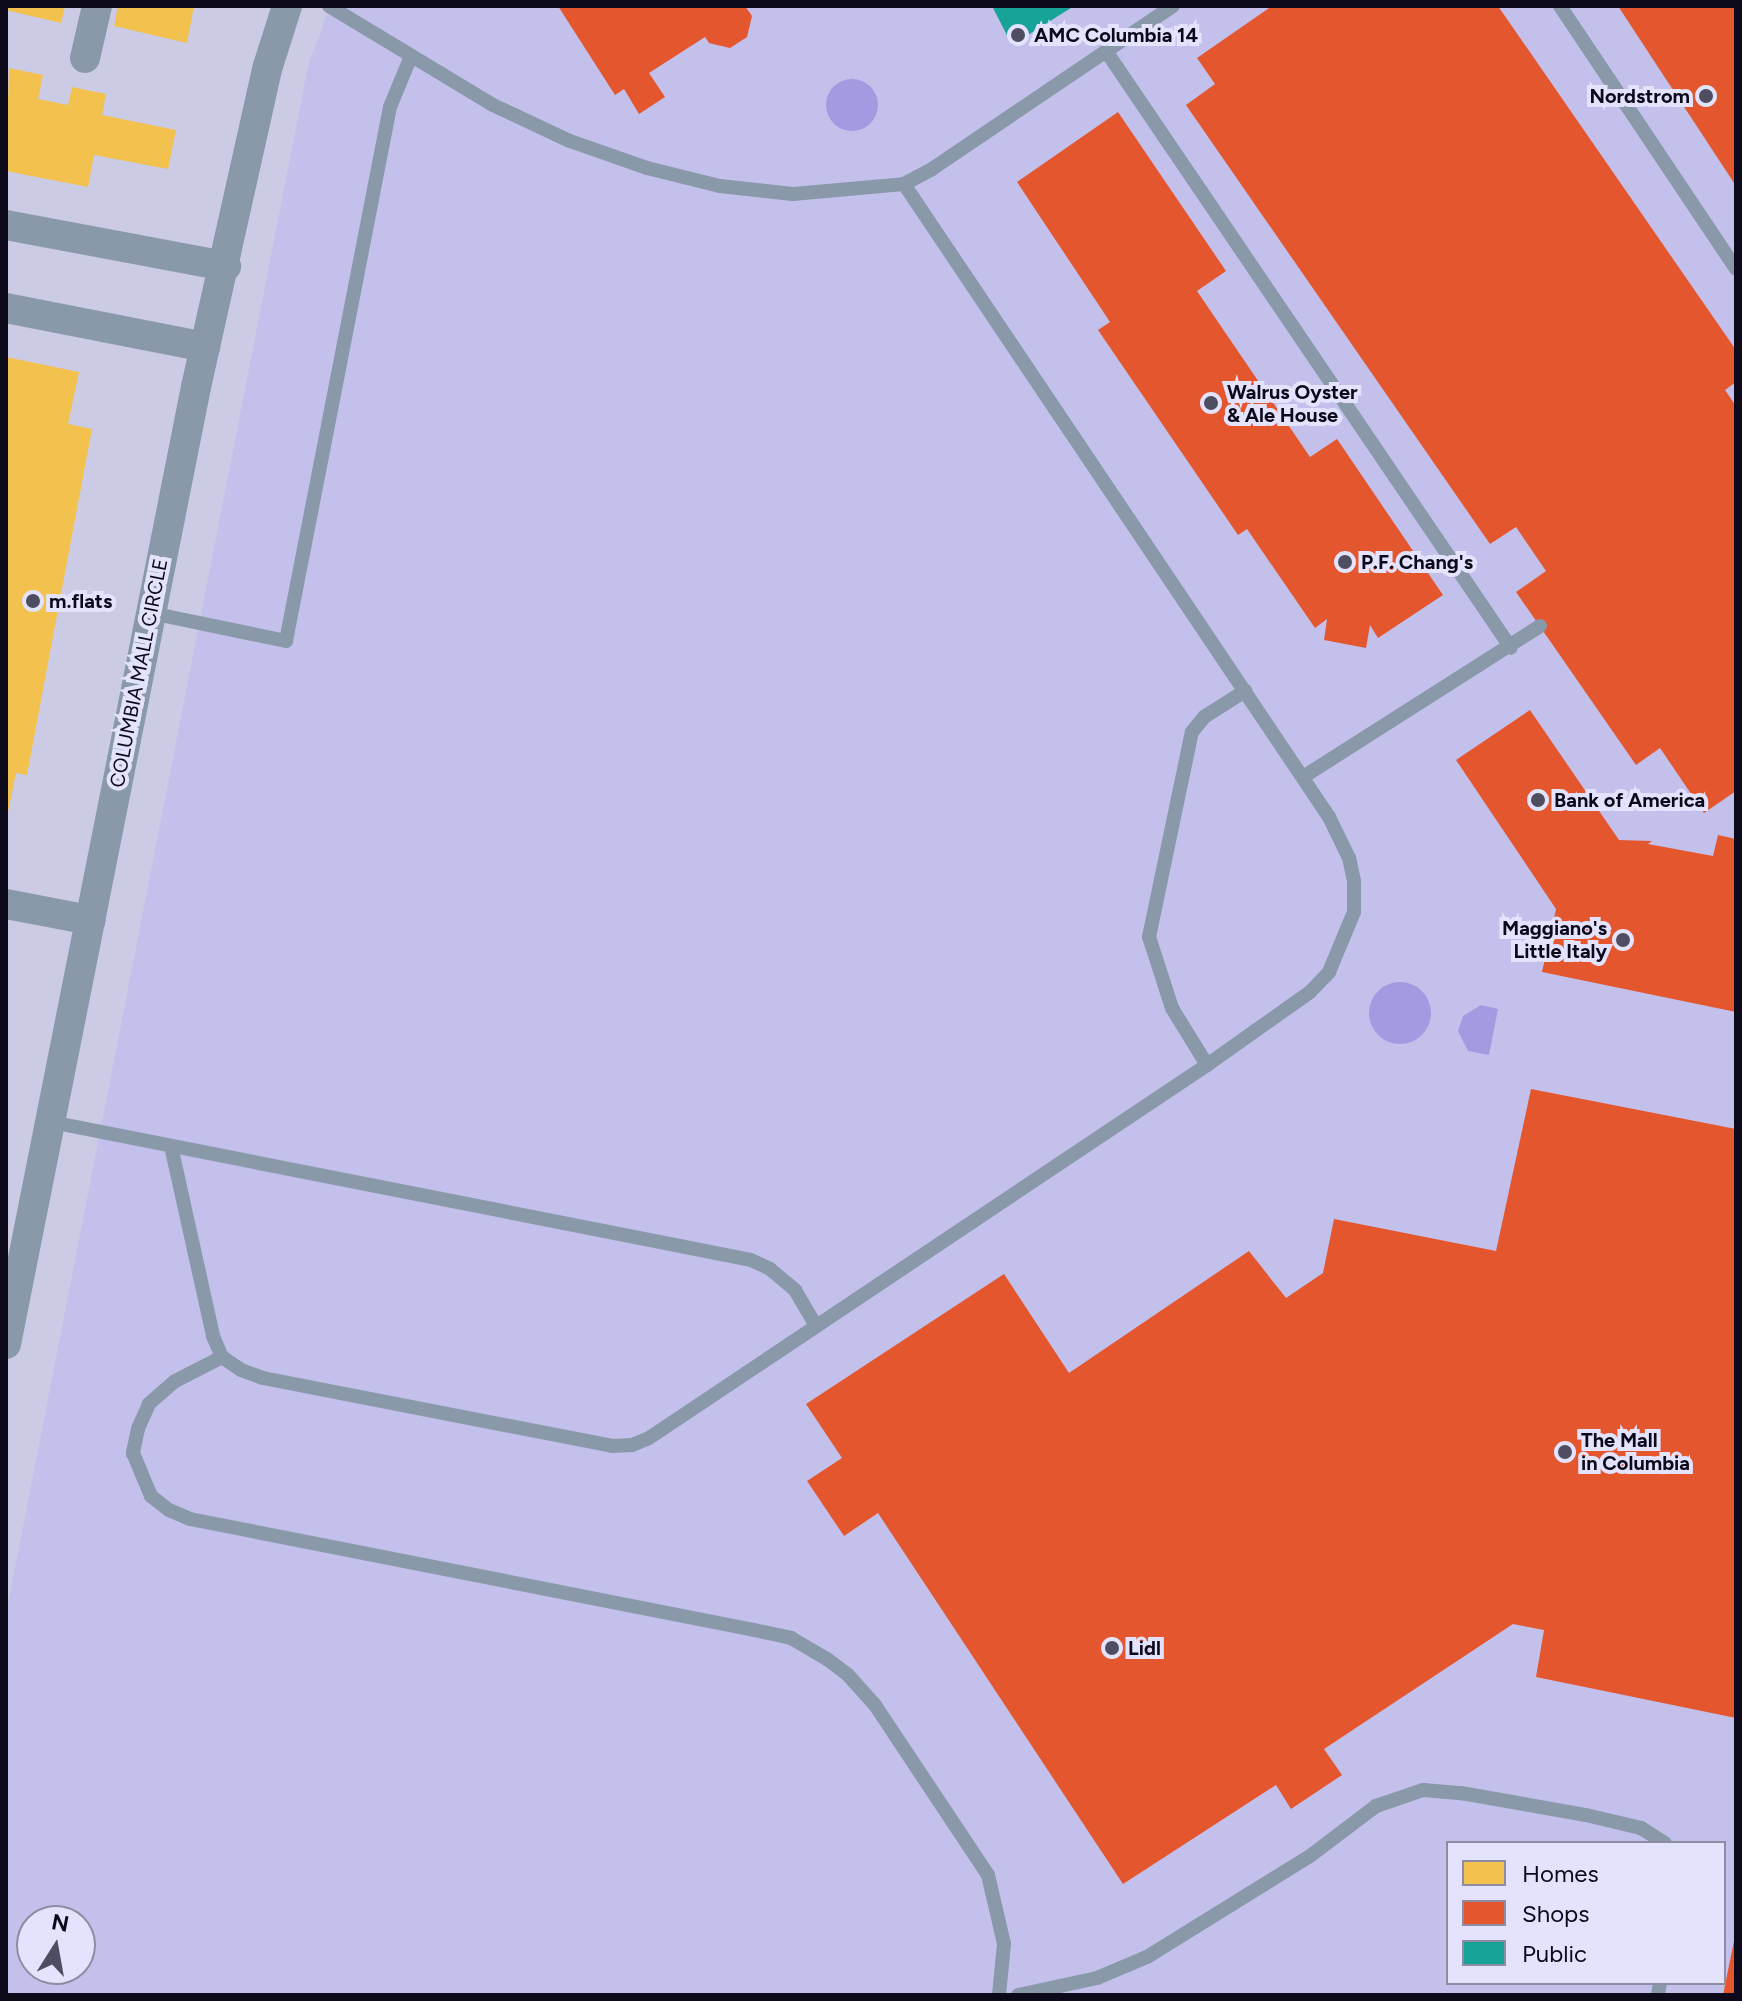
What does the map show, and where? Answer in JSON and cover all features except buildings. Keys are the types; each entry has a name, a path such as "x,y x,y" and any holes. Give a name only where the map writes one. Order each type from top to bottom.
{"street":[{"path":"85,58 97,6"},
{"name":"COLUMBIA MALL CIRCLE","path":"6,1344 205,347 226,266 268,66 287,6"},
{"path":"6,225 226,266"},
{"path":"6,308 205,347"},
{"path":"6,904 90,920"}],"lane":[{"path":"329,6 493,105 570,141 647,168 720,186 793,194 904,184 932,169 1173,6"},
{"path":"1560,6 1736,269"},
{"path":"1106,51 1511,648"},
{"path":"151,613 286,641 390,107 411,56"},
{"path":"171,1146 213,1336 222,1357 263,1378 612,1446 632,1445 649,1438 1207,1065 1310,992 1329,972 1354,912 1349,858 1329,817 904,184"},
{"path":"1303,777 1511,648 1540,626"},
{"path":"1207,1065 1172,1008 1157,972 1149,937 1189,740 1204,717 1245,691"},
{"path":"51,1122 751,1260 770,1269 795,1290 816,1326"},
{"path":"222,1357 175,1381 149,1404 138,1429 133,1453 151,1496 190,1519 791,1638 827,1659 848,1675 875,1705 988,1875 1004,1944 999,1995"},
{"path":"1018,1995 1097,1978 1147,1957 1310,1856 1376,1806 1423,1790 1461,1793 1586,1815 1641,1828 1662,1841"}],"shaded area":[{"path":"330,6 1736,6 1736,1995 6,1995 6,1614 308,66"},
{"path":"852,79 871,86 878,105 871,124 852,131 833,124 826,105 833,86"},
{"path":"1400,982 1412,984 1422,991 1429,1001 1429,1025 1422,1035 1412,1042 1400,1044 1388,1042 1378,1035 1371,1025 1369,1013 1371,1001 1378,991 1388,984"},
{"path":"1481,1005 1498,1009 1489,1055 1468,1051 1458,1031 1463,1016"}],"place":[{"name":"AMC Columbia 14","path":"1018,35"},
{"name":"Nordstrom","path":"1706,96"},
{"name":"Walrus Oyster & Ale House","path":"1211,403"},
{"name":"P.F. Chang's","path":"1345,562"},
{"name":"m.flats","path":"33,601"},
{"name":"Bank of America","path":"1538,800"},
{"name":"Maggiano's Little Italy","path":"1623,940"},
{"name":"The Mall in Columbia","path":"1565,1452"},
{"name":"Lidl","path":"1112,1648"}]}
